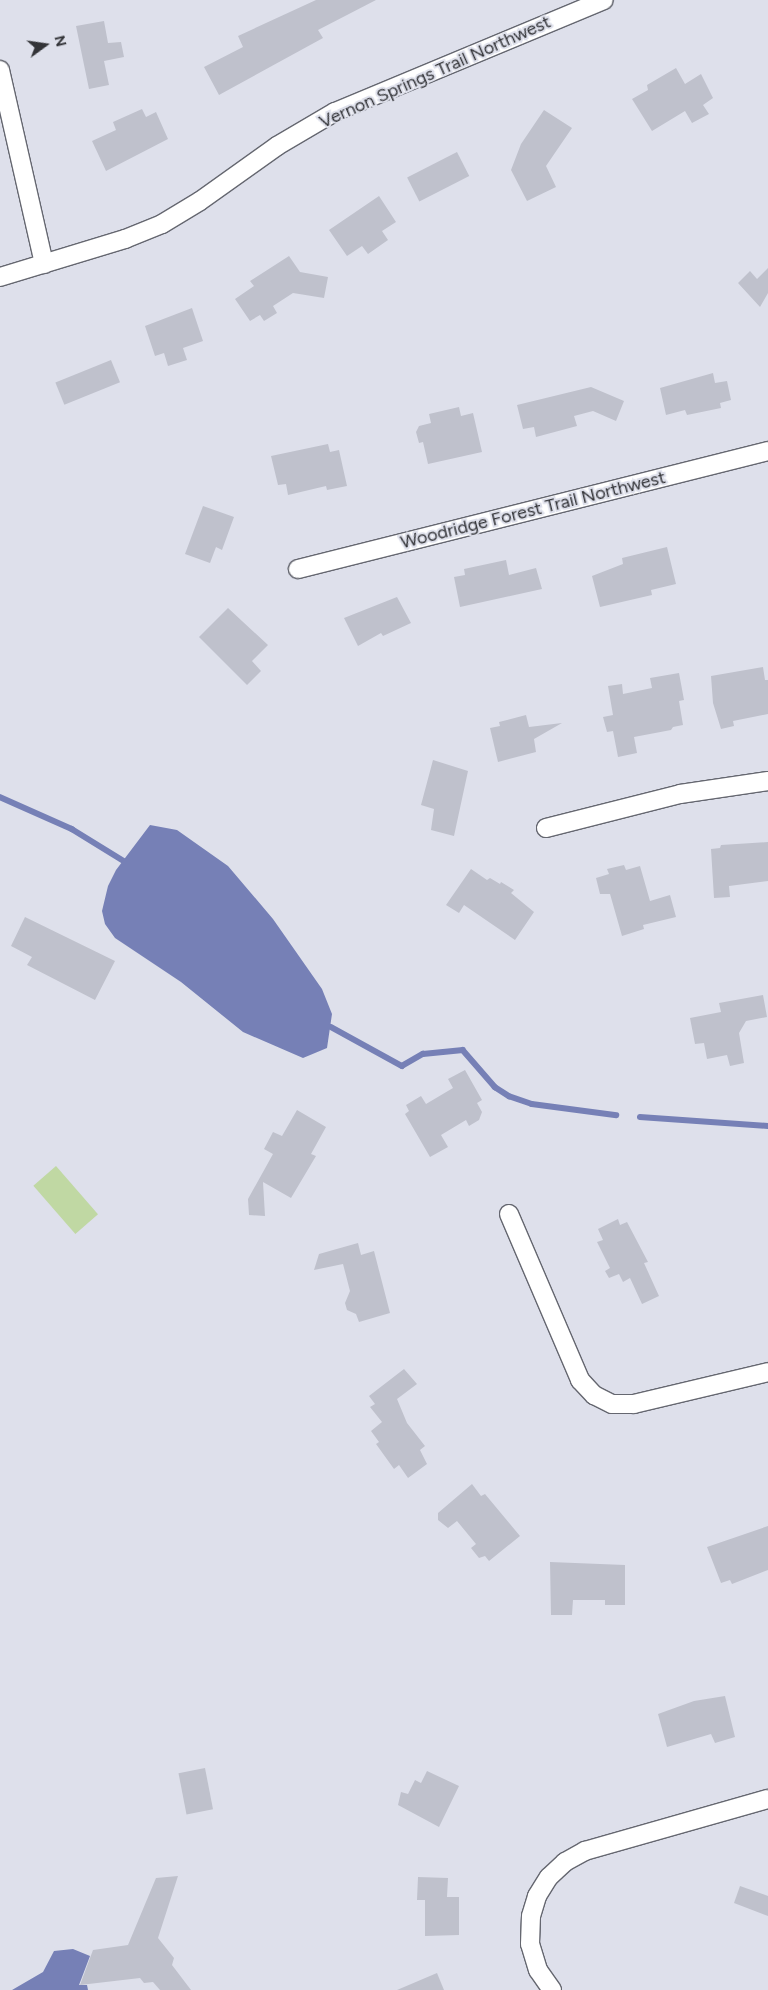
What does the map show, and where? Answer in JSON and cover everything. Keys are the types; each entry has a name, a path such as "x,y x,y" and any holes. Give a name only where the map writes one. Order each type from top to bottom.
{"street":[{"name":"Vernon Springs Trail Northwest","path":"0,277 162,224 277,146 335,112 604,0"},
{"path":"0,70 44,264"},
{"name":"Woodridge Forest Trail Northwest","path":"298,569 768,451"},
{"path":"546,828 680,794 768,781"},
{"path":"509,1214 580,1380 594,1395 612,1404 634,1404 768,1372"},
{"path":"552,1990 538,1970 530,1944 530,1916 537,1896 549,1877 565,1862 585,1851 768,1799"}],"green space":[{"path":"56,1166 98,1214 75,1234 33,1186"}],"water":[{"path":"150,825 177,830 228,866 273,919 322,989 332,1014 327,1048 303,1058 243,1032 181,982 115,938 105,924 102,911 108,886 116,870"},
{"path":"73,1949 90,1956 79,1985 87,1985 88,1990 12,1990 43,1972 54,1951"}],"building":[{"path":"316,0 376,0 318,30 323,38 219,95 204,67 243,47 238,36"},
{"path":"104,21 108,43 121,42 124,57 104,61 109,85 89,89 76,26"},
{"path":"676,68 685,84 701,74 713,98 703,105 709,114 692,123 685,111 652,131 632,99 648,90 647,85"},
{"path":"142,109 146,117 156,112 168,139 106,171 92,141 116,130 113,122"},
{"path":"544,110 572,128 546,166 556,187 527,201 511,170 521,144"},
{"path":"457,152 469,176 419,201 407,177"},
{"path":"379,196 396,222 382,231 388,240 368,254 362,246 347,256 329,230"},
{"path":"289,256 300,272 328,277 324,298 293,293 273,306 277,313 264,321 260,315 250,321 235,299 254,286 250,281"},
{"path":"768,268 768,293 760,307 738,283 750,271 757,279"},
{"path":"192,308 203,341 183,348 187,360 168,366 164,353 155,356 145,326"},
{"path":"111,360 120,382 64,405 55,382"},
{"path":"713,373 715,383 727,381 731,400 720,403 721,408 687,415 685,410 666,415 660,388"},
{"path":"591,387 624,401 616,421 593,411 574,416 577,426 536,437 534,427 523,429 517,405"},
{"path":"459,407 461,416 473,413 482,452 428,464 423,442 419,443 416,432 419,426 431,423 429,414"},
{"path":"328,444 330,452 339,450 347,486 327,490 326,486 288,495 286,484 278,485 271,456"},
{"path":"203,506 234,517 222,550 216,547 210,563 185,554"},
{"path":"667,547 676,584 651,590 652,595 600,607 592,576 623,564 622,558"},
{"path":"506,560 509,575 536,568 542,589 460,607 454,577 465,575 464,569"},
{"path":"397,597 411,623 383,636 381,633 358,646 344,618"},
{"path":"228,608 268,645 252,661 261,671 247,685 199,637"},
{"path":"763,667 765,680 768,680 768,714 733,721 734,726 721,729 713,703 711,676"},
{"path":"679,673 684,700 679,701 683,725 673,727 671,730 634,737 637,753 618,757 613,731 607,732 603,717 613,715 608,686 622,684 623,694 652,688 650,678"},
{"path":"526,715 529,727 562,723 534,739 536,752 498,762 490,728 500,726 499,722"},
{"path":"433,760 468,771 454,836 431,830 434,809 421,805"},
{"path":"768,842 768,881 729,886 730,897 714,898 711,849 720,848 721,845"},
{"path":"624,865 626,870 640,866 650,901 670,895 676,917 643,925 644,929 622,936 610,894 600,894 596,878 609,874 607,869"},
{"path":"471,869 487,880 490,878 500,884 501,882 514,890 511,893 534,912 515,940 464,905 459,913 446,905"},
{"path":"25,917 115,961 95,1000 27,965 32,957 11,946"},
{"path":"763,995 767,1017 746,1021 739,1033 744,1063 730,1066 727,1055 707,1059 704,1043 695,1044 690,1018 721,1012 719,1003"},
{"path":"465,1070 482,1100 477,1103 482,1112 479,1120 469,1126 466,1120 441,1135 448,1147 430,1157 405,1114 409,1111 406,1105 421,1096 426,1104 453,1088 448,1079"},
{"path":"297,1110 326,1127 311,1154 316,1156 291,1198 263,1182 265,1216 249,1215 248,1199 273,1154 264,1149 273,1132 282,1136"},
{"path":"618,1219 620,1225 627,1222 648,1262 644,1263 659,1296 642,1304 630,1278 623,1282 619,1274 609,1278 605,1271 610,1268 597,1242 603,1240 598,1229"},
{"path":"358,1243 361,1255 374,1251 390,1313 359,1322 356,1314 347,1310 345,1303 350,1291 343,1264 314,1270 319,1254"},
{"path":"404,1369 417,1384 397,1399 407,1423 425,1446 420,1450 427,1464 408,1478 399,1465 394,1469 376,1444 379,1442 371,1431 382,1422 370,1407 375,1404 369,1396"},
{"path":"472,1484 481,1496 485,1494 520,1536 489,1561 485,1556 479,1558 471,1548 476,1544 457,1521 448,1528 438,1520 438,1513"},
{"path":"768,1526 768,1570 732,1584 730,1580 721,1583 707,1547"},
{"path":"550,1562 625,1565 625,1605 605,1605 605,1600 573,1600 572,1615 551,1615"},
{"path":"725,1696 735,1737 715,1743 711,1734 667,1747 658,1714 694,1701"},
{"path":"205,1768 213,1809 187,1814 178,1773"},
{"path":"427,1771 459,1786 439,1827 398,1805 401,1792 408,1794 415,1780 421,1783"},
{"path":"178,1876 158,1938 174,1958 172,1965 191,1990 160,1990 153,1982 144,1983 140,1978 80,1985 93,1950 128,1945 156,1878"},
{"path":"418,1877 448,1878 447,1897 459,1897 459,1935 425,1936 425,1900 417,1900"},
{"path":"740,1886 768,1896 768,1916 734,1903"},
{"path":"437,1973 444,1990 397,1990"}],"waterway":[{"path":"0,797 72,829 124,861"},
{"path":"331,1027 402,1066 423,1054 463,1050 495,1087 509,1096 532,1104 616,1115"},
{"path":"640,1117 768,1126"}]}
